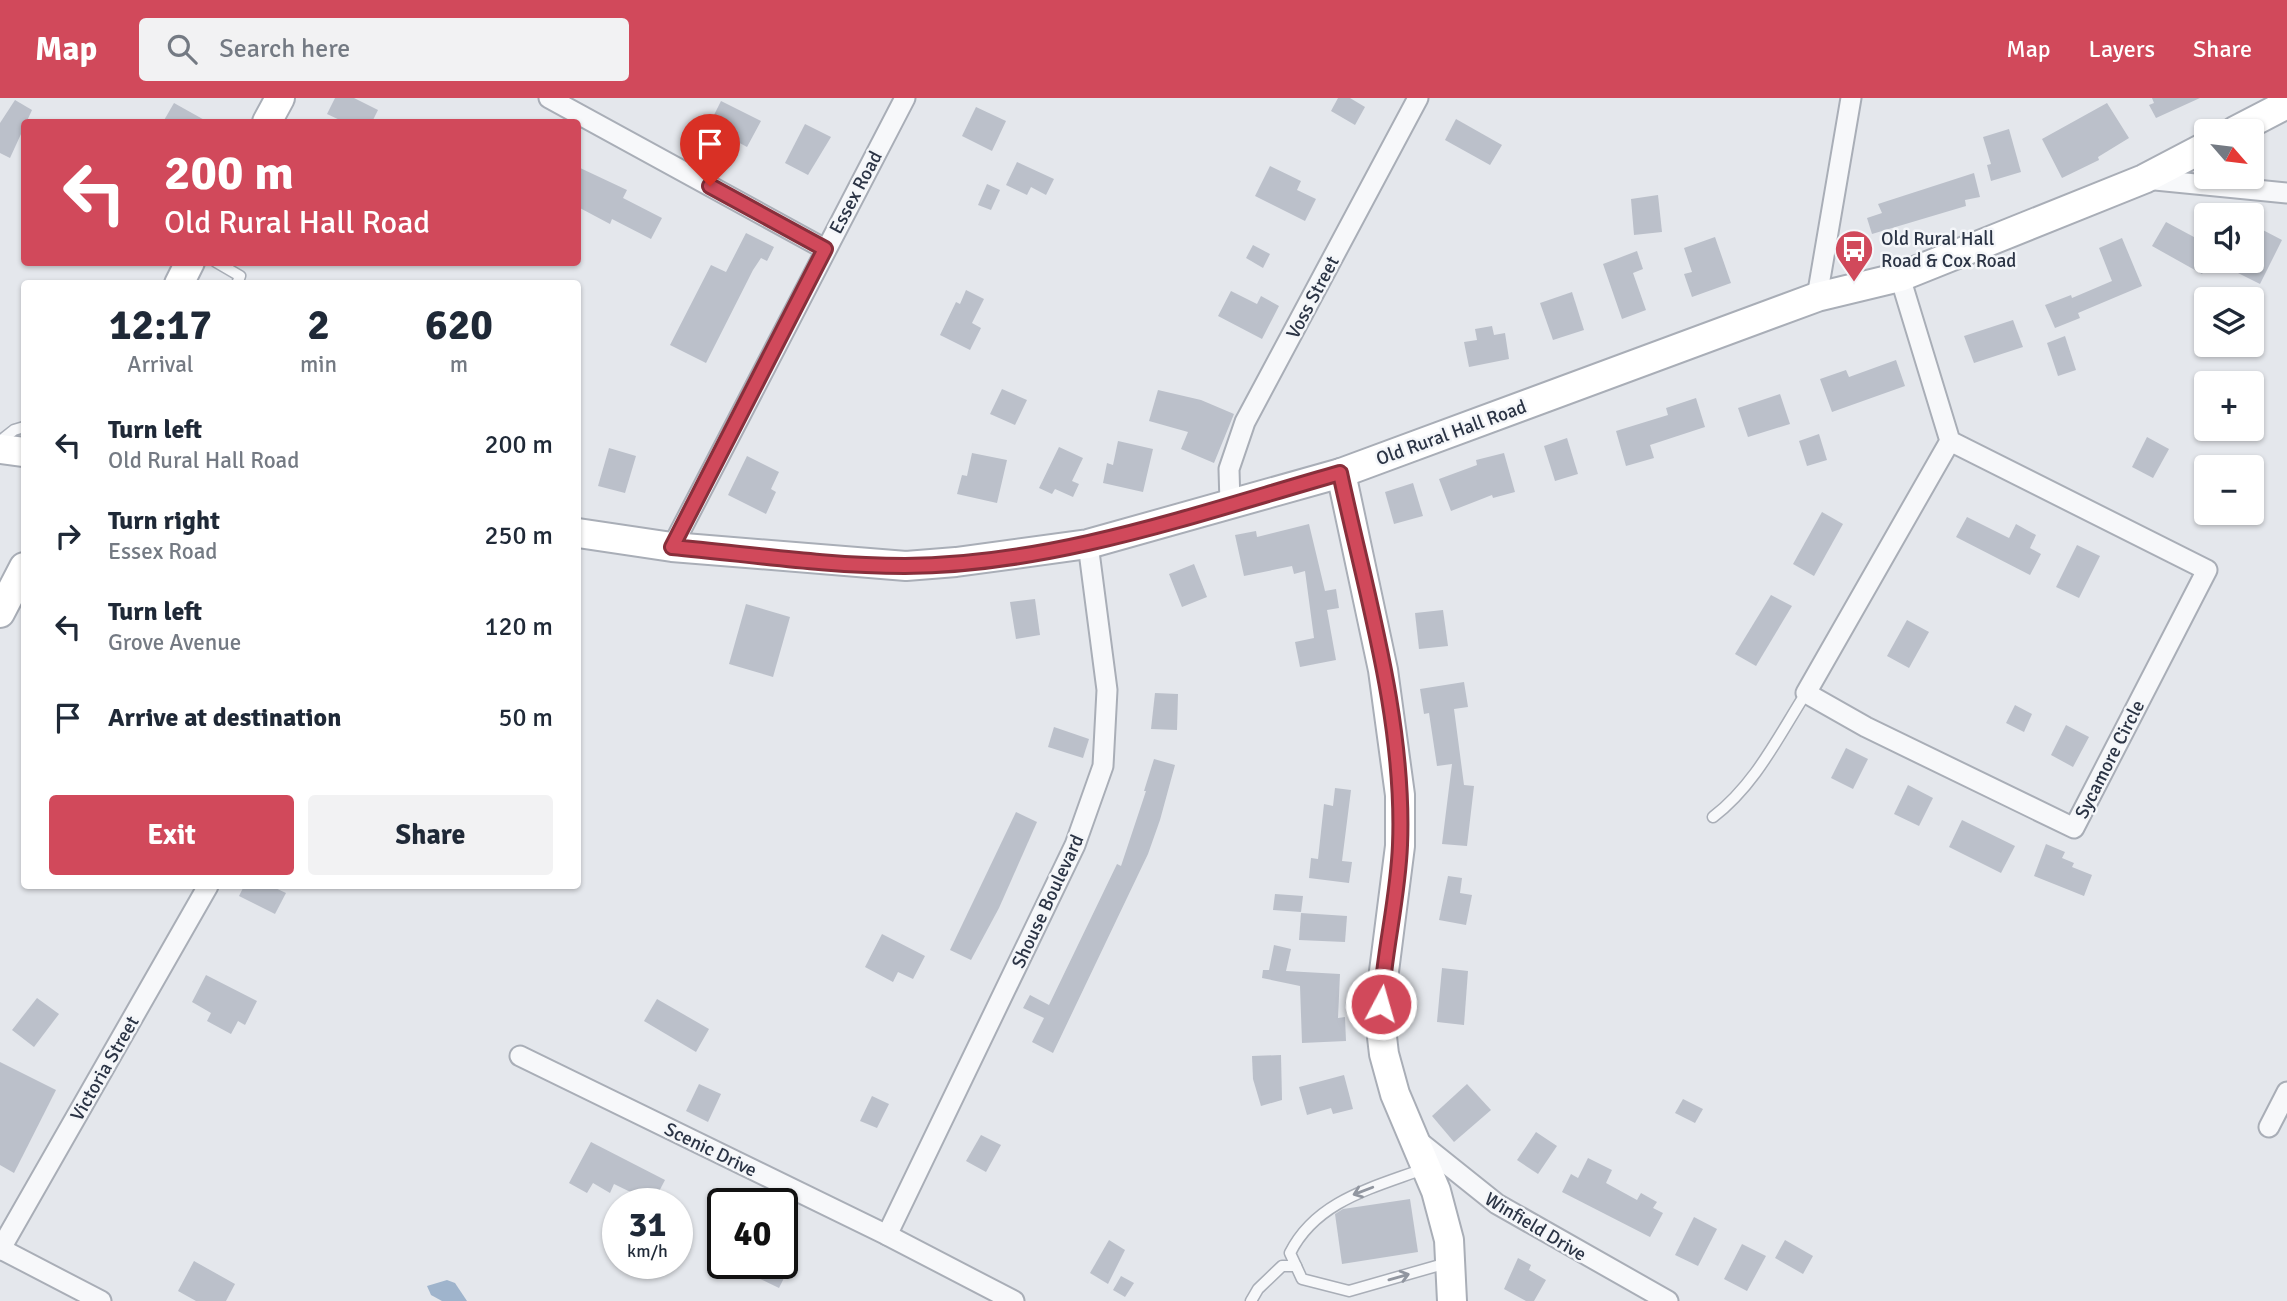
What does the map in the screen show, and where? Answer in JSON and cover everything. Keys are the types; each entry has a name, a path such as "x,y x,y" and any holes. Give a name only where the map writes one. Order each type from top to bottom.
{"main road":[{"path":"269,119 280,98"},
{"path":"2258,119 2287,104"},
{"name":"Old Rural Hall Road","path":"581,533 672,547 906,566 983,559 1088,544 1340,473 1817,297 1900,277 2144,179 2194,153"},
{"path":"0,449 21,452"},
{"path":"1340,473 1383,670 1395,745 1400,846 1380,1020 1395,1094 1436,1191 1451,1262 1452,1301"},
{"path":"0,612 21,573"}],"street":[{"path":"549,98 825,249"},
{"name":"Essex Road","path":"672,547 905,98"},
{"name":"Voss Street","path":"1230,504 1229,470 1245,422 1418,98"},
{"path":"1817,297 1851,98"},
{"path":"2144,179 2287,192"},
{"path":"1806,693 1951,441 1900,277"},
{"name":"Sycamore Circle","path":"1806,693 1866,726 2074,828 2207,570 1951,441"},
{"name":"Shouse Boulevard","path":"887,1235 1075,845 1103,766 1107,690 1088,544"},
{"name":"Victoria Street","path":"0,1250 206,889"},
{"name":"Scenic Drive","path":"520,1056 887,1235 1014,1301"},
{"path":"2269,1127 2287,1092"},
{"name":"Winfield Drive","path":"1414,1137 1497,1204 1668,1301"},
{"path":"0,1250 101,1301"}],"lane":[{"path":"223,266 240,276 238,280"},
{"path":"0,441 13,430 21,428"},
{"path":"1713,817 1735,800 1806,693"},
{"path":"1427,1167 1343,1199 1301,1231 1290,1253 1302,1279 1349,1291 1451,1262"},
{"path":"1251,1301 1258,1289 1282,1266 1296,1266"}],"water":[{"path":"447,1280 455,1283 467,1301 442,1301 431,1295 427,1286"}],"building":[{"path":"335,98 354,98 378,110 374,119 338,119 327,114"},
{"path":"1338,98 1350,98 1365,107 1355,125 1331,111"},
{"path":"2152,98 2200,98 2156,118 2149,105 2154,103"},
{"path":"15,100 32,110 28,119 21,119 21,134 10,158 0,153 0,123"},
{"path":"721,101 761,121 747,147 721,133 722,129 710,123"},
{"path":"174,103 203,119 165,119"},
{"path":"2107,103 2129,138 2098,157 2099,160 2062,178 2042,139"},
{"path":"976,107 1006,121 992,151 962,136"},
{"path":"1456,119 1502,145 1490,165 1445,140"},
{"path":"805,124 831,137 808,175 785,163"},
{"path":"2009,129 2021,172 1991,181 1987,165 1991,164 1983,137"},
{"path":"1017,162 1054,179 1046,195 1031,187 1027,195 1006,185"},
{"path":"1270,166 1301,181 1297,190 1316,199 1305,221 1255,196"},
{"path":"581,168 627,190 623,198 662,218 651,239 612,219 610,224 581,209"},
{"path":"1974,173 1980,197 1965,200 1966,206 1872,234 1867,218 1882,213 1878,204"},
{"path":"987,184 1000,190 991,210 978,205"},
{"path":"1658,195 1662,232 1634,235 1631,199"},
{"path":"2166,222 2194,237 2194,270 2152,246"},
{"path":"2264,231 2282,240 2260,284 2238,273 2264,273"},
{"path":"746,233 774,247 767,261 761,258 753,270 706,363 670,345 711,265 726,272"},
{"path":"1715,237 1731,283 1692,297 1684,274 1692,272 1684,248"},
{"path":"2122,238 2142,286 2078,313 2080,318 2055,328 2045,305 2071,295 2072,298 2112,281 2099,248"},
{"path":"1253,245 1270,254 1263,268 1246,258"},
{"path":"1637,251 1643,269 1633,273 1646,310 1622,319 1603,264"},
{"path":"966,290 984,299 972,323 981,328 970,350 940,335 956,302 960,304"},
{"path":"1231,291 1257,304 1261,296 1279,306 1262,339 1218,316"},
{"path":"1572,292 1584,330 1553,340 1540,303"},
{"path":"2013,320 2023,347 1974,363 1964,336"},
{"path":"1492,326 1494,335 1505,333 1509,359 1469,367 1464,342 1477,340 1475,329"},
{"path":"2065,336 2076,370 2058,376 2047,343"},
{"path":"1896,360 1905,386 1832,412 1820,379 1846,370 1849,377"},
{"path":"1002,389 1027,400 1015,425 990,414"},
{"path":"1158,390 1201,400 1234,414 1214,463 1181,449 1188,432 1149,421"},
{"path":"1780,394 1790,424 1748,437 1738,408"},
{"path":"1696,398 1705,427 1650,445 1654,458 1626,466 1616,431 1668,415 1666,408"},
{"path":"1819,434 1827,460 1807,466 1799,441"},
{"path":"2147,437 2169,449 2153,478 2132,467"},
{"path":"1567,438 1578,474 1555,481 1544,446"},
{"path":"1118,441 1153,449 1143,492 1103,483 1107,463 1113,465"},
{"path":"1059,447 1083,458 1072,481 1079,484 1073,497 1055,489 1052,494 1039,488"},
{"path":"609,448 636,456 625,493 598,486"},
{"path":"972,453 1007,460 997,503 957,494 962,475 967,476"},
{"path":"1504,453 1515,492 1493,498 1492,495 1451,511 1439,479 1477,465 1476,460"},
{"path":"747,456 779,472 771,489 776,492 766,514 728,495"},
{"path":"1413,483 1423,516 1394,524 1385,492"},
{"path":"1822,512 1843,524 1814,576 1793,564"},
{"path":"1967,517 2009,538 2016,524 2036,535 2030,548 2041,554 2030,575 1956,537"},
{"path":"1309,524 1325,591 1336,589 1339,608 1327,610 1336,660 1300,667 1295,642 1314,638 1305,571 1294,574 1292,566 1244,576 1235,535 1256,531 1257,537"},
{"path":"2077,545 2100,556 2079,598 2056,587"},
{"path":"1194,564 1207,597 1182,607 1169,574"},
{"path":"1771,595 1792,606 1756,666 1735,654"},
{"path":"1035,599 1040,635 1016,639 1010,602"},
{"path":"746,604 790,617 773,677 729,664"},
{"path":"1443,610 1448,646 1419,649 1415,613"},
{"path":"1907,620 1929,632 1909,668 1887,656"},
{"path":"1464,682 1468,707 1454,709 1464,785 1474,786 1467,846 1442,844 1452,764 1437,766 1429,713 1424,714 1420,689"},
{"path":"1155,693 1178,694 1177,730 1151,729"},
{"path":"2015,705 2032,714 2024,732 2006,723"},
{"path":"2066,725 2089,737 2073,767 2051,755"},
{"path":"1054,727 1089,739 1083,758 1048,747"},
{"path":"1846,748 1868,759 1853,789 1831,778"},
{"path":"1154,759 1175,765 1160,820 1148,854 1053,1053 1032,1042 1044,1018 1023,1008 1030,995 1049,1005 1117,864 1121,866"},
{"path":"1908,785 1933,798 1919,826 1894,814"},
{"path":"1335,788 1351,790 1342,861 1352,862 1349,883 1309,878 1311,858 1318,859 1324,804 1333,806"},
{"path":"1016,812 1037,822 999,908 971,960 950,950"},
{"path":"1962,820 2015,846 2001,873 1949,847"},
{"path":"2046,844 2065,852 2062,858 2074,863 2072,867 2092,875 2084,896 2034,876"},
{"path":"1448,876 1462,878 1460,893 1472,895 1466,925 1439,920"},
{"path":"242,889 277,889 286,893 275,914 239,896"},
{"path":"1275,894 1303,896 1301,912 1273,910"},
{"path":"1301,913 1347,916 1345,942 1299,940"},
{"path":"882,934 925,956 913,979 898,972 893,982 865,967"},
{"path":"1274,945 1291,949 1286,971 1340,974 1338,1018 1345,1017 1346,1041 1302,1043 1300,986 1262,978 1263,970 1269,970"},
{"path":"1442,968 1468,971 1464,1025 1437,1022"},
{"path":"206,975 257,1001 245,1025 238,1021 231,1034 207,1021 211,1013 192,1002"},
{"path":"37,998 59,1014 34,1047 12,1030"},
{"path":"657,999 709,1029 696,1052 644,1021"},
{"path":"1281,1055 1282,1100 1261,1106 1253,1079 1252,1056"},
{"path":"0,1062 56,1090 14,1173 0,1165"},
{"path":"1344,1075 1353,1109 1333,1114 1331,1108 1307,1115 1299,1087"},
{"path":"699,1084 721,1094 708,1122 686,1111"},
{"path":"1467,1084 1491,1110 1454,1142 1432,1116"},
{"path":"872,1096 889,1104 877,1128 860,1121"},
{"path":"1683,1099 1703,1109 1695,1123 1675,1113"},
{"path":"1536,1132 1557,1146 1538,1174 1517,1160"},
{"path":"981,1135 1001,1145 986,1172 966,1161"},
{"path":"591,1142 665,1180 661,1188 622,1188 614,1184 612,1188 602,1188 593,1183 587,1193 569,1183"},
{"path":"1588,1158 1612,1170 1606,1183 1637,1200 1641,1193 1657,1202 1653,1208 1663,1213 1650,1237 1562,1192 1571,1174 1578,1178"},
{"path":"1410,1199 1418,1252 1342,1264 1335,1214 1343,1209"},
{"path":"1694,1217 1717,1229 1698,1266 1675,1255"},
{"path":"1109,1240 1125,1250 1108,1284 1090,1273"},
{"path":"1785,1240 1813,1256 1803,1274 1775,1258"},
{"path":"1742,1244 1766,1256 1747,1291 1724,1279"},
{"path":"1518,1258 1531,1265 1529,1270 1546,1280 1534,1301 1526,1301 1504,1289"},
{"path":"194,1261 235,1284 226,1301 196,1301 178,1291"},
{"path":"1121,1276 1134,1283 1125,1297 1113,1290"},
{"path":"760,1279 784,1279 779,1288"}],"place":[{"name":"Old Rural Hall Road & Cox Road","path":"1854,283"}],"route":[{"path":"710,186 825,249 672,547 848,563 906,566 956,562 1088,544 1340,473 1383,670 1395,745 1399,795 1400,846 1381,1004"}]}
